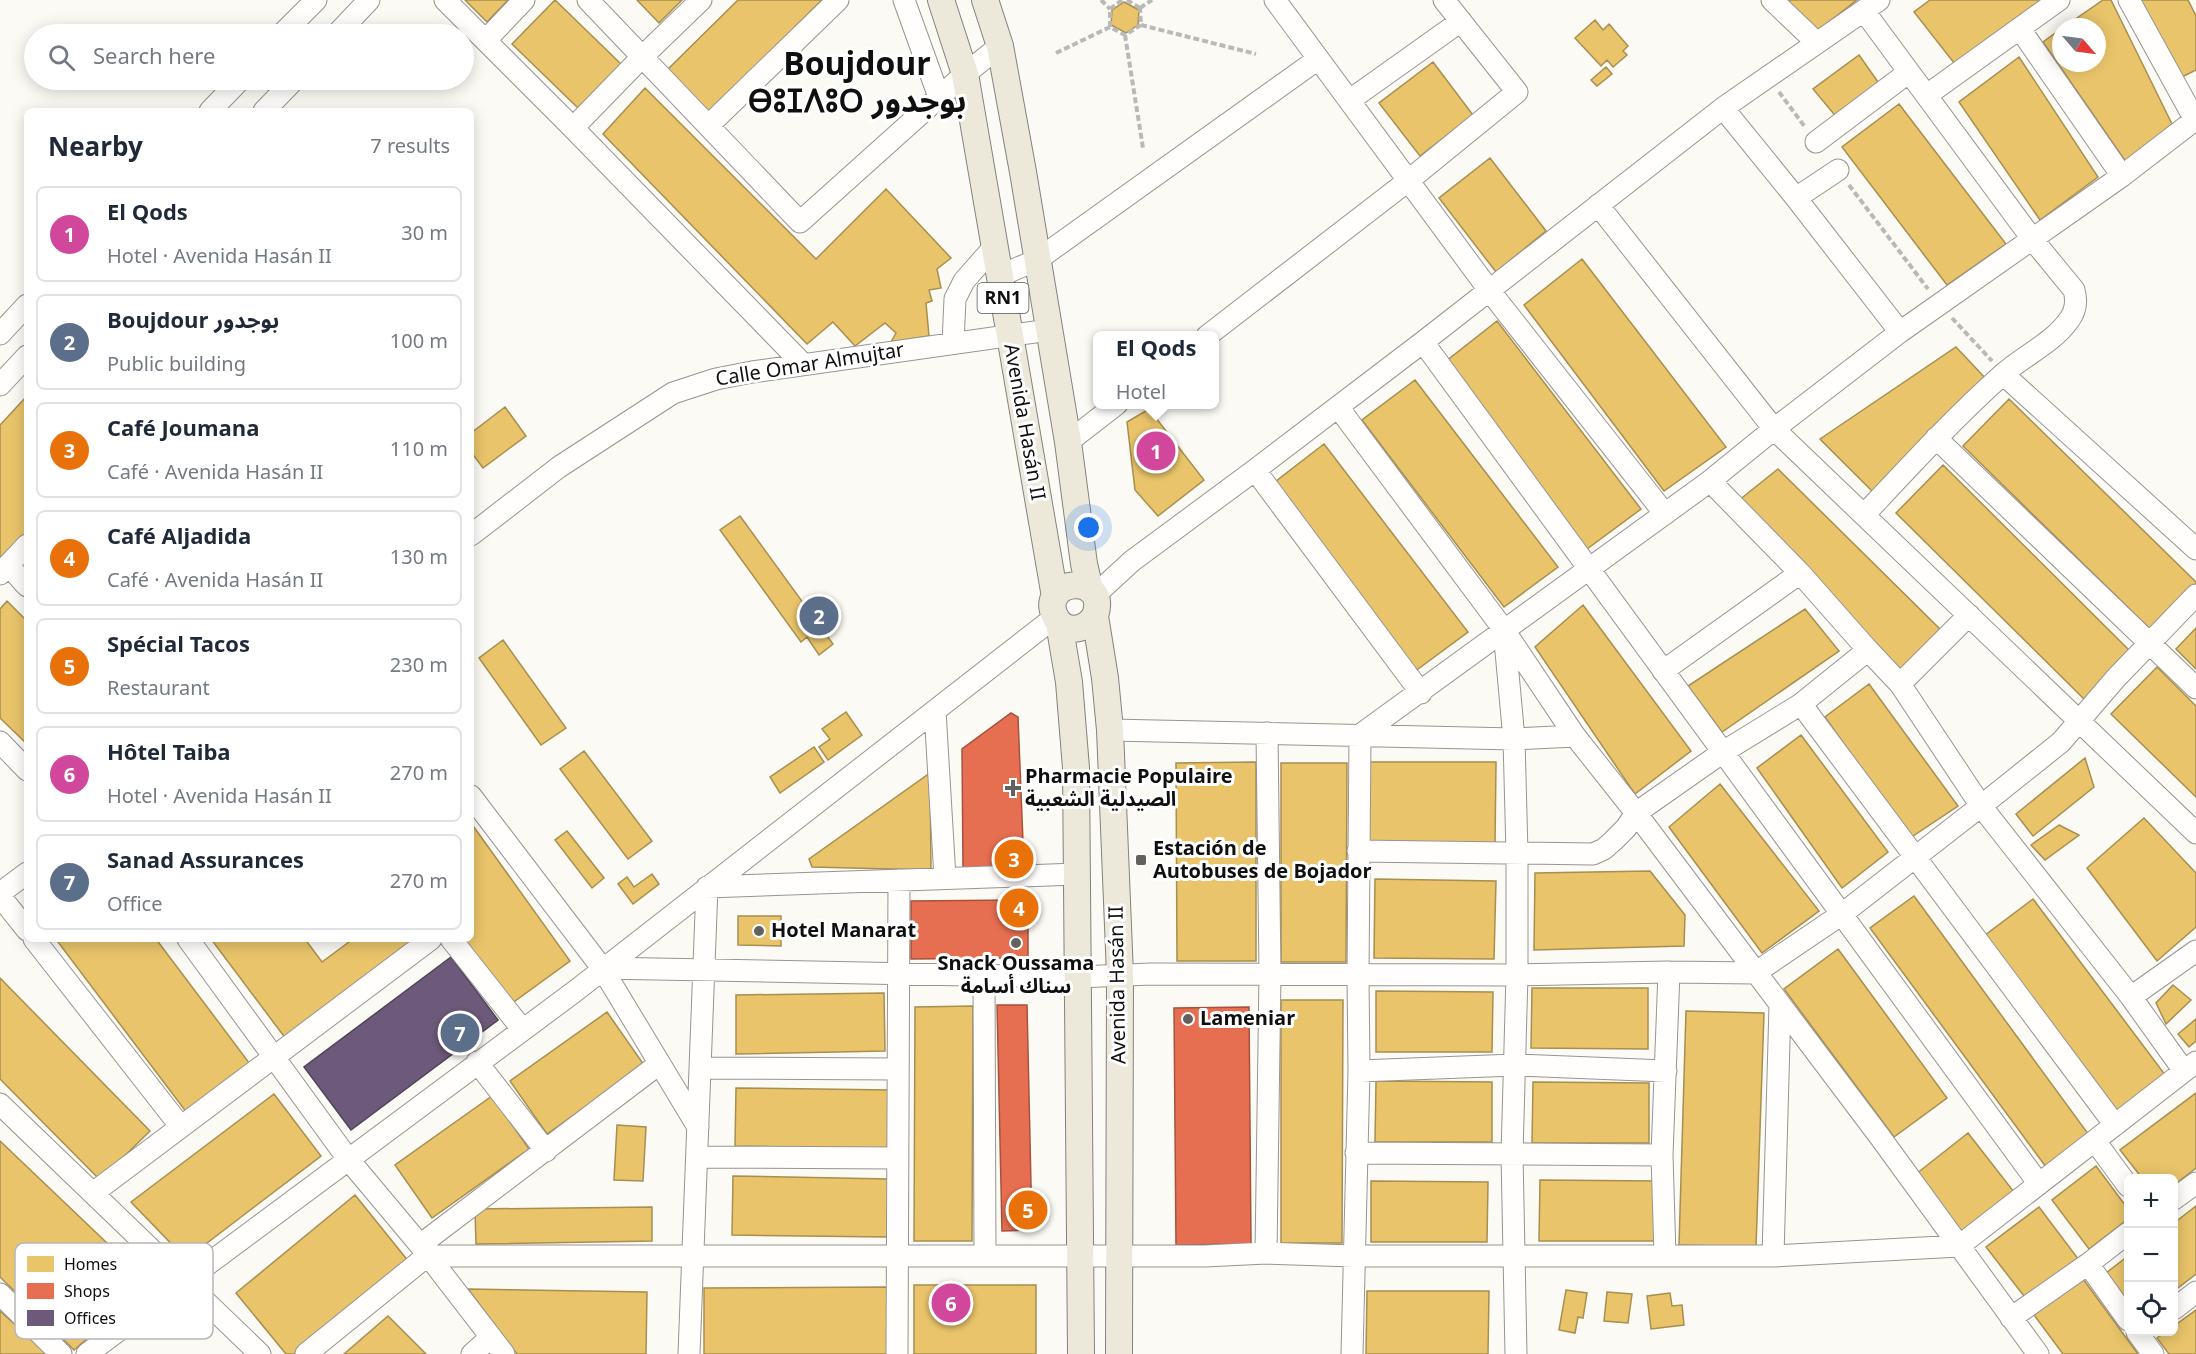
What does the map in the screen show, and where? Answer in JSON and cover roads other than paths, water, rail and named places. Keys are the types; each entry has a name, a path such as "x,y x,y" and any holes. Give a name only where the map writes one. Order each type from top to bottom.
{"main road":[{"name":"Avenida Hasán II","path":"941,0 964,74 1069,682 1076,768 1081,1354"},
{"name":"Avenida Hasán II","path":"985,0 1000,46 1068,442 1084,564 1093,601 1105,678 1110,730 1120,975 1119,1354"},
{"path":"1077,584 1093,601 1086,627 1072,629 1057,613 1064,587 1077,584"}],"street":[{"path":"292,24 316,0"},
{"path":"346,24 369,0"},
{"path":"445,0 470,24"},
{"path":"486,40 524,0"},
{"path":"588,0 801,222 964,74 1000,46"},
{"path":"573,128 701,0"},
{"path":"709,125 838,0"},
{"path":"904,0 939,97"},
{"path":"1275,0 1489,290 1665,514"},
{"path":"1213,331 1409,180 1517,92 1444,0"},
{"path":"1773,0 1816,42"},
{"path":"1927,94 2058,0"},
{"path":"1360,735 1421,693 1504,630 1590,571 1710,481 1900,332 2033,240 2196,120 2129,0"},
{"path":"1093,601 1132,561 1423,342 1723,108 1871,5 1909,72 2033,240 2074,291 2077,300 2070,320 2060,331 2003,374 1936,438 1864,516"},
{"path":"1350,100 1461,21"},
{"path":"474,28 802,363"},
{"path":"2020,29 2122,176"},
{"path":"999,276 1037,260 1318,58"},
{"path":"1816,142 1909,72"},
{"path":"213,108 230,90"},
{"path":"267,108 284,90"},
{"path":"1723,108 1797,198 1900,332"},
{"path":"1797,198 1838,170"},
{"path":"1598,205 1774,429 2196,833"},
{"path":"953,343 955,299 964,281 994,247"},
{"path":"0,334 24,308"},
{"name":"Calle Omar Almujtar","path":"474,533 559,467 673,393 716,379 802,363 1049,330"},
{"path":"1423,342 2039,1184"},
{"path":"0,385 24,359"},
{"path":"2003,374 2196,549"},
{"path":"1338,407 1504,630 1575,736 1636,813 1880,1137 2038,1354"},
{"path":"1068,442 1112,409"},
{"path":"1936,438 2196,688"},
{"path":"1255,470 1421,693"},
{"path":"423,1250 693,1256 1119,1256 1266,1253 1353,1256 1773,1256 1959,1246 2190,1066 2131,997 1981,806 1900,684 1800,573 1710,481"},
{"path":"24,548 4,570 24,584"},
{"path":"1663,671 1800,573"},
{"path":"602,968 1077,977 1669,972 1755,974 1842,914 2061,742 2078,720 2196,595"},
{"path":"213,1260 574,992 1057,613"},
{"path":"1900,684 1969,615"},
{"path":"1504,630 1514,739 1517,853 1517,975 1512,1154 1516,1354"},
{"path":"1358,851 1593,854 1604,849 1613,841 1636,813 1723,752 1801,704 1868,650"},
{"path":"1801,704 2115,1125"},
{"path":"935,711 945,878"},
{"path":"1110,730 1514,739 1575,736"},
{"path":"1266,1253 1270,974 1267,733"},
{"path":"1352,1354 1359,1071 1360,735"},
{"path":"0,742 24,767"},
{"path":"474,800 602,968 698,1127"},
{"path":"707,887 1077,874"},
{"path":"24,875 0,894 24,926"},
{"path":"897,1354 899,880"},
{"path":"689,1354 707,887"},
{"path":"36,942 181,1127"},
{"path":"190,942 348,1159 423,1250 497,1346 472,1354"},
{"path":"93,1193 427,942"},
{"path":"453,942 522,1029"},
{"path":"2131,997 2196,951"},
{"path":"1665,1256 1662,1155 1669,972"},
{"path":"984,975 985,1256"},
{"path":"1773,1256 1780,1005"},
{"path":"477,1062 546,1151"},
{"path":"306,1354 423,1250 546,1151 660,1064"},
{"path":"1359,1071 1515,1065 1666,1071"},
{"path":"700,1068 898,1069"},
{"path":"0,1104 145,1243"},
{"path":"2095,1141 2124,1181"},
{"path":"1356,1153 1662,1155"},
{"path":"697,1157 898,1158"},
{"path":"2178,1196 2196,1182"},
{"path":"2011,1317 2124,1236"},
{"path":"2088,1264 2124,1312"},
{"path":"2178,1306 2196,1292"},
{"path":"0,1294 15,1309"},
{"path":"213,1308 260,1354"},
{"path":"2141,1336 2153,1354"},
{"path":"46,1339 61,1354"},
{"path":"87,1354 107,1339"}],"place":[{"name":"El Qods","path":"1156,451"},
{"name":"Boujdour بوجدور","path":"819,616"},
{"name":"Pharmacie Populaire الصيدلية الشعبية","path":"1013,788"},
{"name":"Café Joumana","path":"1014,859"},
{"name":"Estación de Autobuses de Bojador","path":"1141,860"},
{"name":"Café Aljadida","path":"1019,908"},
{"name":"Hotel Manarat","path":"759,931"},
{"name":"Snack Oussama سناك أسامة","path":"1016,943"},
{"name":"Lameniar","path":"1188,1019"},
{"name":"Sanad Assurances","path":"460,1033"},
{"name":"Spécial Tacos","path":"1028,1210"},
{"name":"Hôtel Taiba","path":"951,1303"}],"district":[{"name":"Boujdour ⴱⵓⵊⴷⵓⵔ بوجدور","path":"857,84"}]}
